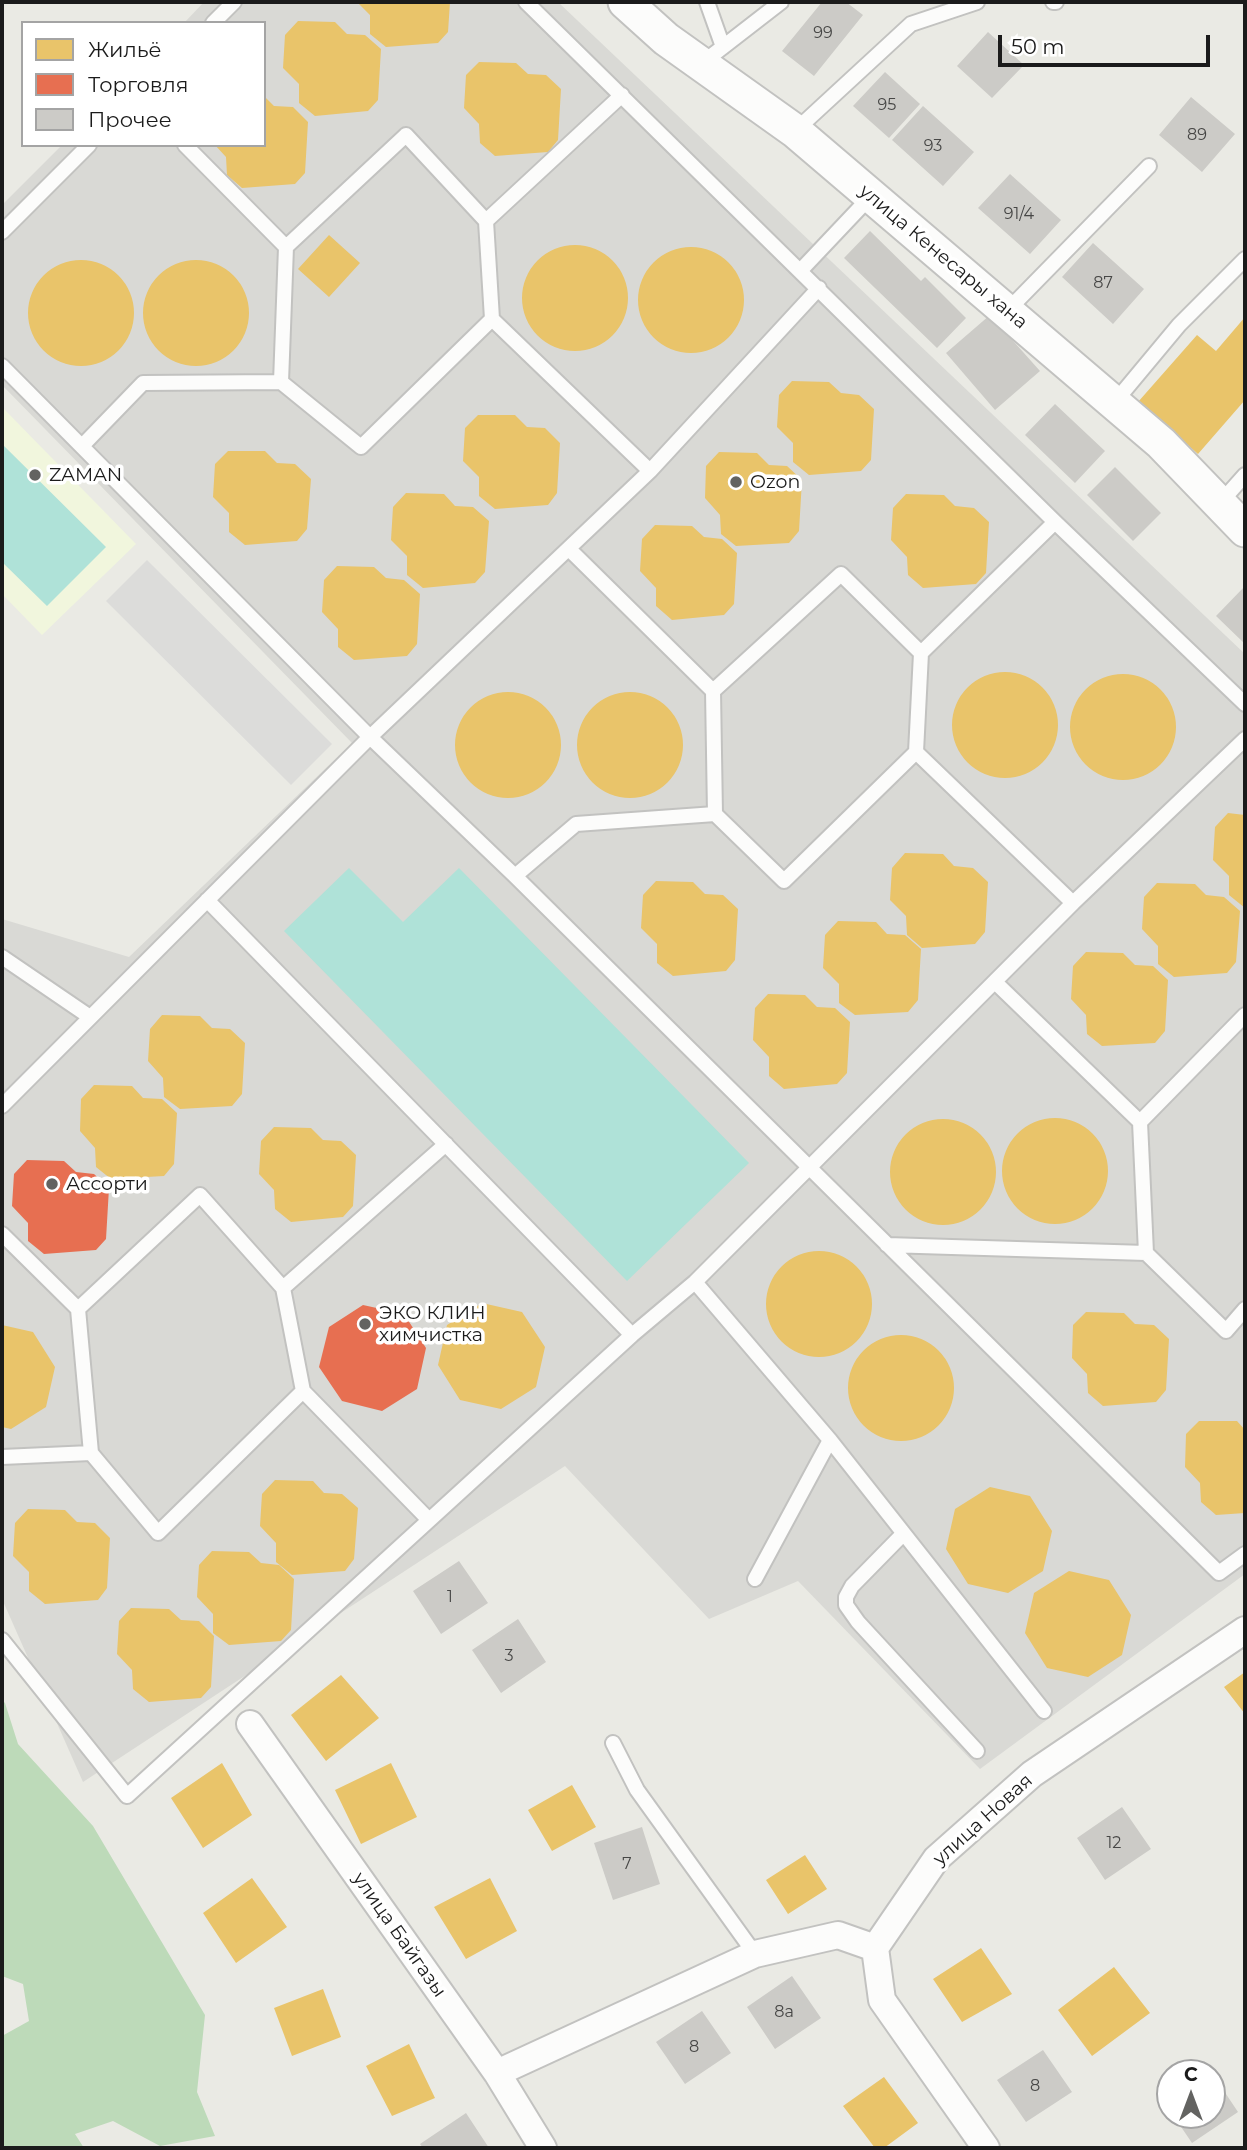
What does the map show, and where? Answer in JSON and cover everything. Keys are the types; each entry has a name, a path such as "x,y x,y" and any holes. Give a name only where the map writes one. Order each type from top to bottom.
{"street":[{"name":"улица Кенесары хана","path":"625,2 666,39 712,55 871,196 1161,443 1245,530"},
{"name":"улица Новая","path":"874,1948 936,1859 1032,1774 1245,1630"},
{"name":"улица Байгазы","path":"250,1724 497,2073 543,2148"},
{"path":"497,2073 755,1954 838,1935 874,1948 883,2000 986,2148"}],"lane":[{"path":"215,21 234,2"},
{"path":"526,2 1055,522 1245,704"},
{"path":"707,2 712,55"},
{"path":"712,55 781,2"},
{"path":"796,131 911,24 977,2"},
{"path":"486,221 622,95"},
{"path":"281,382 286,247 406,135 486,221 492,318 650,471"},
{"path":"2,232 87,147"},
{"path":"187,147 286,247"},
{"path":"1007,311 1149,166"},
{"path":"801,270 871,196"},
{"path":"1114,403 1179,325 1245,259"},
{"path":"2,1106 370,737 650,471 819,288"},
{"path":"82,446 144,383 281,382 361,447 492,318"},
{"path":"2,366 370,737 515,876 1219,1573 1245,1554"},
{"path":"1220,503 1245,475"},
{"path":"569,549 713,691 715,814 784,881 916,752 921,653 1055,522"},
{"path":"713,691 841,574 921,653"},
{"path":"2,1640 127,1796 632,1335 695,1282 1073,903 1245,739"},
{"path":"916,752 1073,903"},
{"path":"515,876 576,824 715,814"},
{"path":"207,900 632,1335"},
{"path":"2,957 90,1017"},
{"path":"995,982 1140,1122 1146,1253"},
{"path":"1140,1122 1245,1015"},
{"path":"283,1288 446,1144"},
{"path":"78,1309 200,1195 283,1288 303,1391 429,1520"},
{"path":"2,1234 78,1309 90,1453 158,1533 303,1391"},
{"path":"887,1245 1146,1253 1226,1331 1245,1309"},
{"path":"695,1282 830,1440 1044,1711"},
{"path":"755,1579 830,1440"},
{"path":"2,1457 90,1453"},
{"path":"903,1534 852,1586 846,1597 846,1605 858,1622 977,1751"},
{"path":"613,1743 637,1790 755,1954"}],"shaded area":[{"path":"204,2 558,2 1245,654 1245,1574 980,1769 798,1581 709,1619 565,1466 83,1782 2,1599 2,919 129,957 352,743 2,385 2,205 60,147 266,147 266,21 186,21"},
{"name":"ZAMAN","path":"2,407 136,544 42,635 2,594"},
{"path":"2,444 106,547 47,606 2,562"},
{"path":"147,560 332,744 291,785 106,601"},
{"path":"349,868 403,922 459,868 749,1163 627,1281 284,931"},
{"path":"2,1700 18,1744 93,1826 205,2015 197,2092 215,2136 160,2146 113,2121 75,2134 84,2148 2,2148 2,2036 29,2021 23,1984 2,1976"}],"building: Жильё":[{"path":"357,2 450,2 448,32 438,43 386,47 370,34 370,15"},
{"path":"298,21 335,22 347,34 365,35 381,49 378,100 368,111 315,116 299,103 299,84 283,68 285,35"},
{"path":"479,62 516,63 528,74 546,75 561,89 558,140 548,152 495,156 480,143 479,124 464,108 466,75"},
{"path":"266,98 274,106 293,107 308,122 305,173 295,184 242,188 227,175 226,157 217,147 266,147"},
{"path":"329,235 360,263 329,297 298,269"},
{"path":"575,245 595,249 613,260 624,278 628,298 624,318 613,336 595,347 575,351 555,347 537,336 526,318 522,298 526,278 537,260 555,249"},
{"path":"691,247 711,251 729,262 740,280 744,300 740,320 729,338 711,349 691,353 671,349 653,338 642,320 638,300 642,280 653,262 671,251"},
{"path":"81,260 101,264 119,275 130,293 134,313 130,333 119,351 101,362 81,366 61,362 43,351 32,333 28,313 32,293 43,275 61,264"},
{"path":"196,260 216,264 234,275 245,293 249,313 245,333 234,351 216,362 196,366 176,362 158,351 147,333 143,313 147,293 158,275 176,264"},
{"path":"1245,317 1245,400 1198,454 1138,402 1197,335 1216,351"},
{"path":"792,381 829,382 841,393 859,395 874,409 871,460 861,471 809,475 793,462 793,443 777,427 779,395"},
{"path":"478,415 515,415 527,427 545,428 560,443 557,493 548,505 495,509 479,496 479,477 463,461 465,428"},
{"path":"228,451 265,451 277,463 295,464 311,479 307,529 297,541 245,545 229,532 229,513 213,497 215,464"},
{"path":"719,452 757,453 769,465 787,466 802,480 799,531 789,543 736,546 721,534 720,515 705,498 706,466"},
{"path":"406,493 444,494 455,506 473,507 489,521 485,572 475,583 423,588 407,575 407,556 391,540 393,507"},
{"path":"906,494 944,495 955,506 974,508 989,522 986,573 976,584 923,588 908,575 907,557 891,540 893,508"},
{"path":"655,525 692,526 704,537 722,539 737,553 734,604 724,615 672,620 656,606 656,588 640,571 642,539"},
{"path":"337,566 374,567 386,578 404,580 420,594 417,644 407,656 354,660 338,647 338,629 322,612 324,580"},
{"path":"1005,672 1025,676 1043,687 1054,705 1058,725 1054,745 1043,763 1025,774 1005,778 985,774 967,763 956,745 952,725 956,705 967,687 985,676"},
{"path":"1123,674 1143,678 1161,689 1172,707 1176,727 1172,747 1161,765 1143,776 1123,780 1103,776 1085,765 1074,747 1070,727 1074,707 1085,689 1103,678"},
{"path":"508,692 528,696 546,707 557,725 561,745 557,765 546,783 528,794 508,798 488,794 470,783 459,765 455,745 459,725 470,707 488,696"},
{"path":"630,692 650,696 668,707 679,725 683,745 679,765 668,783 650,794 630,798 610,794 592,783 581,765 577,745 581,725 592,707 610,696"},
{"path":"1228,813 1245,815 1245,908 1229,895 1229,876 1213,860 1215,827"},
{"path":"905,853 943,854 954,866 973,868 988,882 985,932 975,944 922,948 907,935 906,916 890,900 892,868"},
{"path":"656,881 693,882 705,894 723,895 738,909 735,960 726,971 673,976 657,963 657,944 641,928 643,895"},
{"path":"1157,883 1195,884 1206,895 1224,897 1240,911 1236,962 1227,973 1174,977 1158,964 1158,946 1142,929 1144,897"},
{"path":"838,921 876,922 887,934 905,935 921,949 918,1000 908,1012 855,1015 839,1003 839,984 823,968 825,935"},
{"path":"1086,952 1123,953 1135,965 1153,966 1168,980 1165,1031 1155,1043 1102,1046 1087,1034 1086,1015 1071,999 1073,966"},
{"path":"768,994 805,995 817,1007 835,1008 850,1022 847,1073 837,1084 784,1089 769,1076 769,1057 753,1040 755,1008"},
{"path":"162,1015 200,1016 212,1028 230,1029 245,1043 242,1094 232,1106 180,1109 164,1097 163,1078 148,1061 150,1029"},
{"path":"94,1085 132,1086 143,1098 162,1099 177,1113 174,1164 164,1176 111,1179 96,1167 95,1148 80,1131 81,1099"},
{"path":"1055,1118 1075,1122 1093,1133 1104,1151 1108,1171 1104,1191 1093,1209 1075,1220 1055,1224 1035,1220 1017,1209 1006,1191 1002,1171 1006,1151 1017,1133 1035,1122"},
{"path":"943,1119 963,1123 981,1134 992,1152 996,1172 992,1192 981,1210 963,1221 943,1225 923,1221 905,1210 894,1192 890,1172 894,1152 905,1134 923,1123"},
{"path":"274,1127 311,1128 323,1140 341,1141 356,1155 353,1206 343,1217 291,1222 275,1209 274,1190 259,1174 261,1141"},
{"path":"819,1251 839,1255 857,1266 868,1284 872,1304 868,1324 857,1342 839,1353 819,1357 799,1353 781,1342 770,1324 766,1304 770,1284 781,1266 799,1255"},
{"path":"482,1303 522,1312 545,1347 536,1387 501,1409 460,1400 438,1365 447,1325"},
{"path":"1086,1312 1124,1313 1135,1324 1154,1325 1169,1339 1166,1390 1156,1402 1103,1406 1088,1393 1087,1374 1072,1358 1073,1325"},
{"path":"2,1325 33,1332 55,1367 46,1407 11,1429 2,1427"},
{"path":"901,1335 921,1339 939,1350 950,1368 954,1388 950,1408 939,1426 921,1437 901,1441 881,1437 863,1426 852,1408 848,1388 852,1368 863,1350 881,1339"},
{"path":"1199,1421 1237,1421 1245,1430 1245,1513 1216,1515 1201,1502 1200,1483 1185,1467 1186,1434"},
{"path":"275,1480 313,1481 324,1493 342,1494 358,1508 354,1559 345,1571 292,1575 276,1562 276,1543 260,1526 262,1494"},
{"path":"990,1487 1030,1496 1052,1531 1043,1571 1008,1593 968,1584 946,1549 955,1509"},
{"path":"28,1509 65,1510 77,1522 95,1523 110,1538 107,1588 98,1600 45,1604 29,1591 29,1572 13,1556 15,1523"},
{"path":"212,1551 249,1552 261,1563 279,1565 294,1579 291,1630 281,1641 229,1645 213,1633 213,1614 197,1597 199,1565"},
{"path":"1069,1571 1109,1580 1131,1615 1122,1655 1088,1677 1047,1668 1025,1633 1034,1593"},
{"path":"131,1608 169,1609 181,1620 199,1621 214,1636 211,1687 201,1698 149,1702 133,1689 132,1670 117,1654 119,1621"},
{"path":"1245,1672 1245,1714 1224,1687"},
{"path":"341,1675 379,1718 326,1761 291,1715"},
{"path":"222,1763 252,1815 203,1848 171,1798"},
{"path":"391,1763 417,1817 361,1844 335,1790"},
{"path":"572,1785 596,1827 552,1851 528,1810"},
{"path":"805,1855 827,1889 788,1914 766,1880"},
{"path":"252,1878 287,1927 236,1963 203,1913"},
{"path":"490,1878 517,1931 466,1959 434,1907"},
{"path":"981,1948 1012,1994 962,2022 933,1979"},
{"path":"1114,1967 1150,2013 1092,2056 1058,2010"},
{"path":"323,1989 341,2037 292,2056 274,2008"},
{"path":"409,2044 435,2098 392,2116 366,2066"},
{"path":"884,2077 918,2123 884,2148 875,2148 843,2106"}],"building: Торговля":[{"path":"27,1160 64,1161 76,1172 94,1174 109,1188 106,1239 96,1250 44,1254 28,1241 28,1223 12,1206 14,1174"},
{"path":"363,1305 404,1314 426,1348 417,1389 382,1411 342,1401 319,1367 329,1327"}],"building: Прочее":[{"path":"822,2 846,2 863,15 814,76 782,51"},
{"path":"988,32 1024,65 992,98 957,66"},
{"path":"885,72 920,104 889,138 853,106"},
{"path":"1191,97 1235,134 1202,172 1159,135"},
{"path":"923,106 974,152 943,186 892,140"},
{"path":"1010,174 1061,220 1030,254 978,208"},
{"path":"870,231 921,281 925,277 966,318 937,348 844,258"},
{"path":"1093,243 1144,289 1113,324 1062,277"},
{"path":"990,315 1040,371 995,410 946,353"},
{"path":"1055,404 1105,451 1075,483 1025,435"},
{"path":"1115,467 1161,513 1133,541 1087,495"},
{"path":"1245,586 1245,644 1216,616"},
{"path":"459,1561 488,1603 441,1634 413,1591"},
{"path":"518,1619 546,1662 501,1693 472,1650"},
{"path":"1122,1807 1151,1849 1105,1880 1077,1838"},
{"path":"642,1827 660,1884 613,1900 594,1843"},
{"path":"792,1976 821,2018 775,2049 747,2007"},
{"path":"702,2011 731,2053 685,2084 656,2042"},
{"path":"1043,2050 1072,2092 1026,2122 997,2080"},
{"path":"1226,2094 1238,2112 1226,2120"},
{"path":"466,2113 489,2148 423,2148 420,2144"},
{"path":"1182,2129 1213,2129 1192,2143"}],"place":[{"name":"ZAMAN","path":"35,475"},
{"name":"Ozon","path":"736,482"},
{"name":"Ассорти","path":"52,1184"},
{"name":"ЭКО КЛИН химчистка","path":"365,1324"}]}
